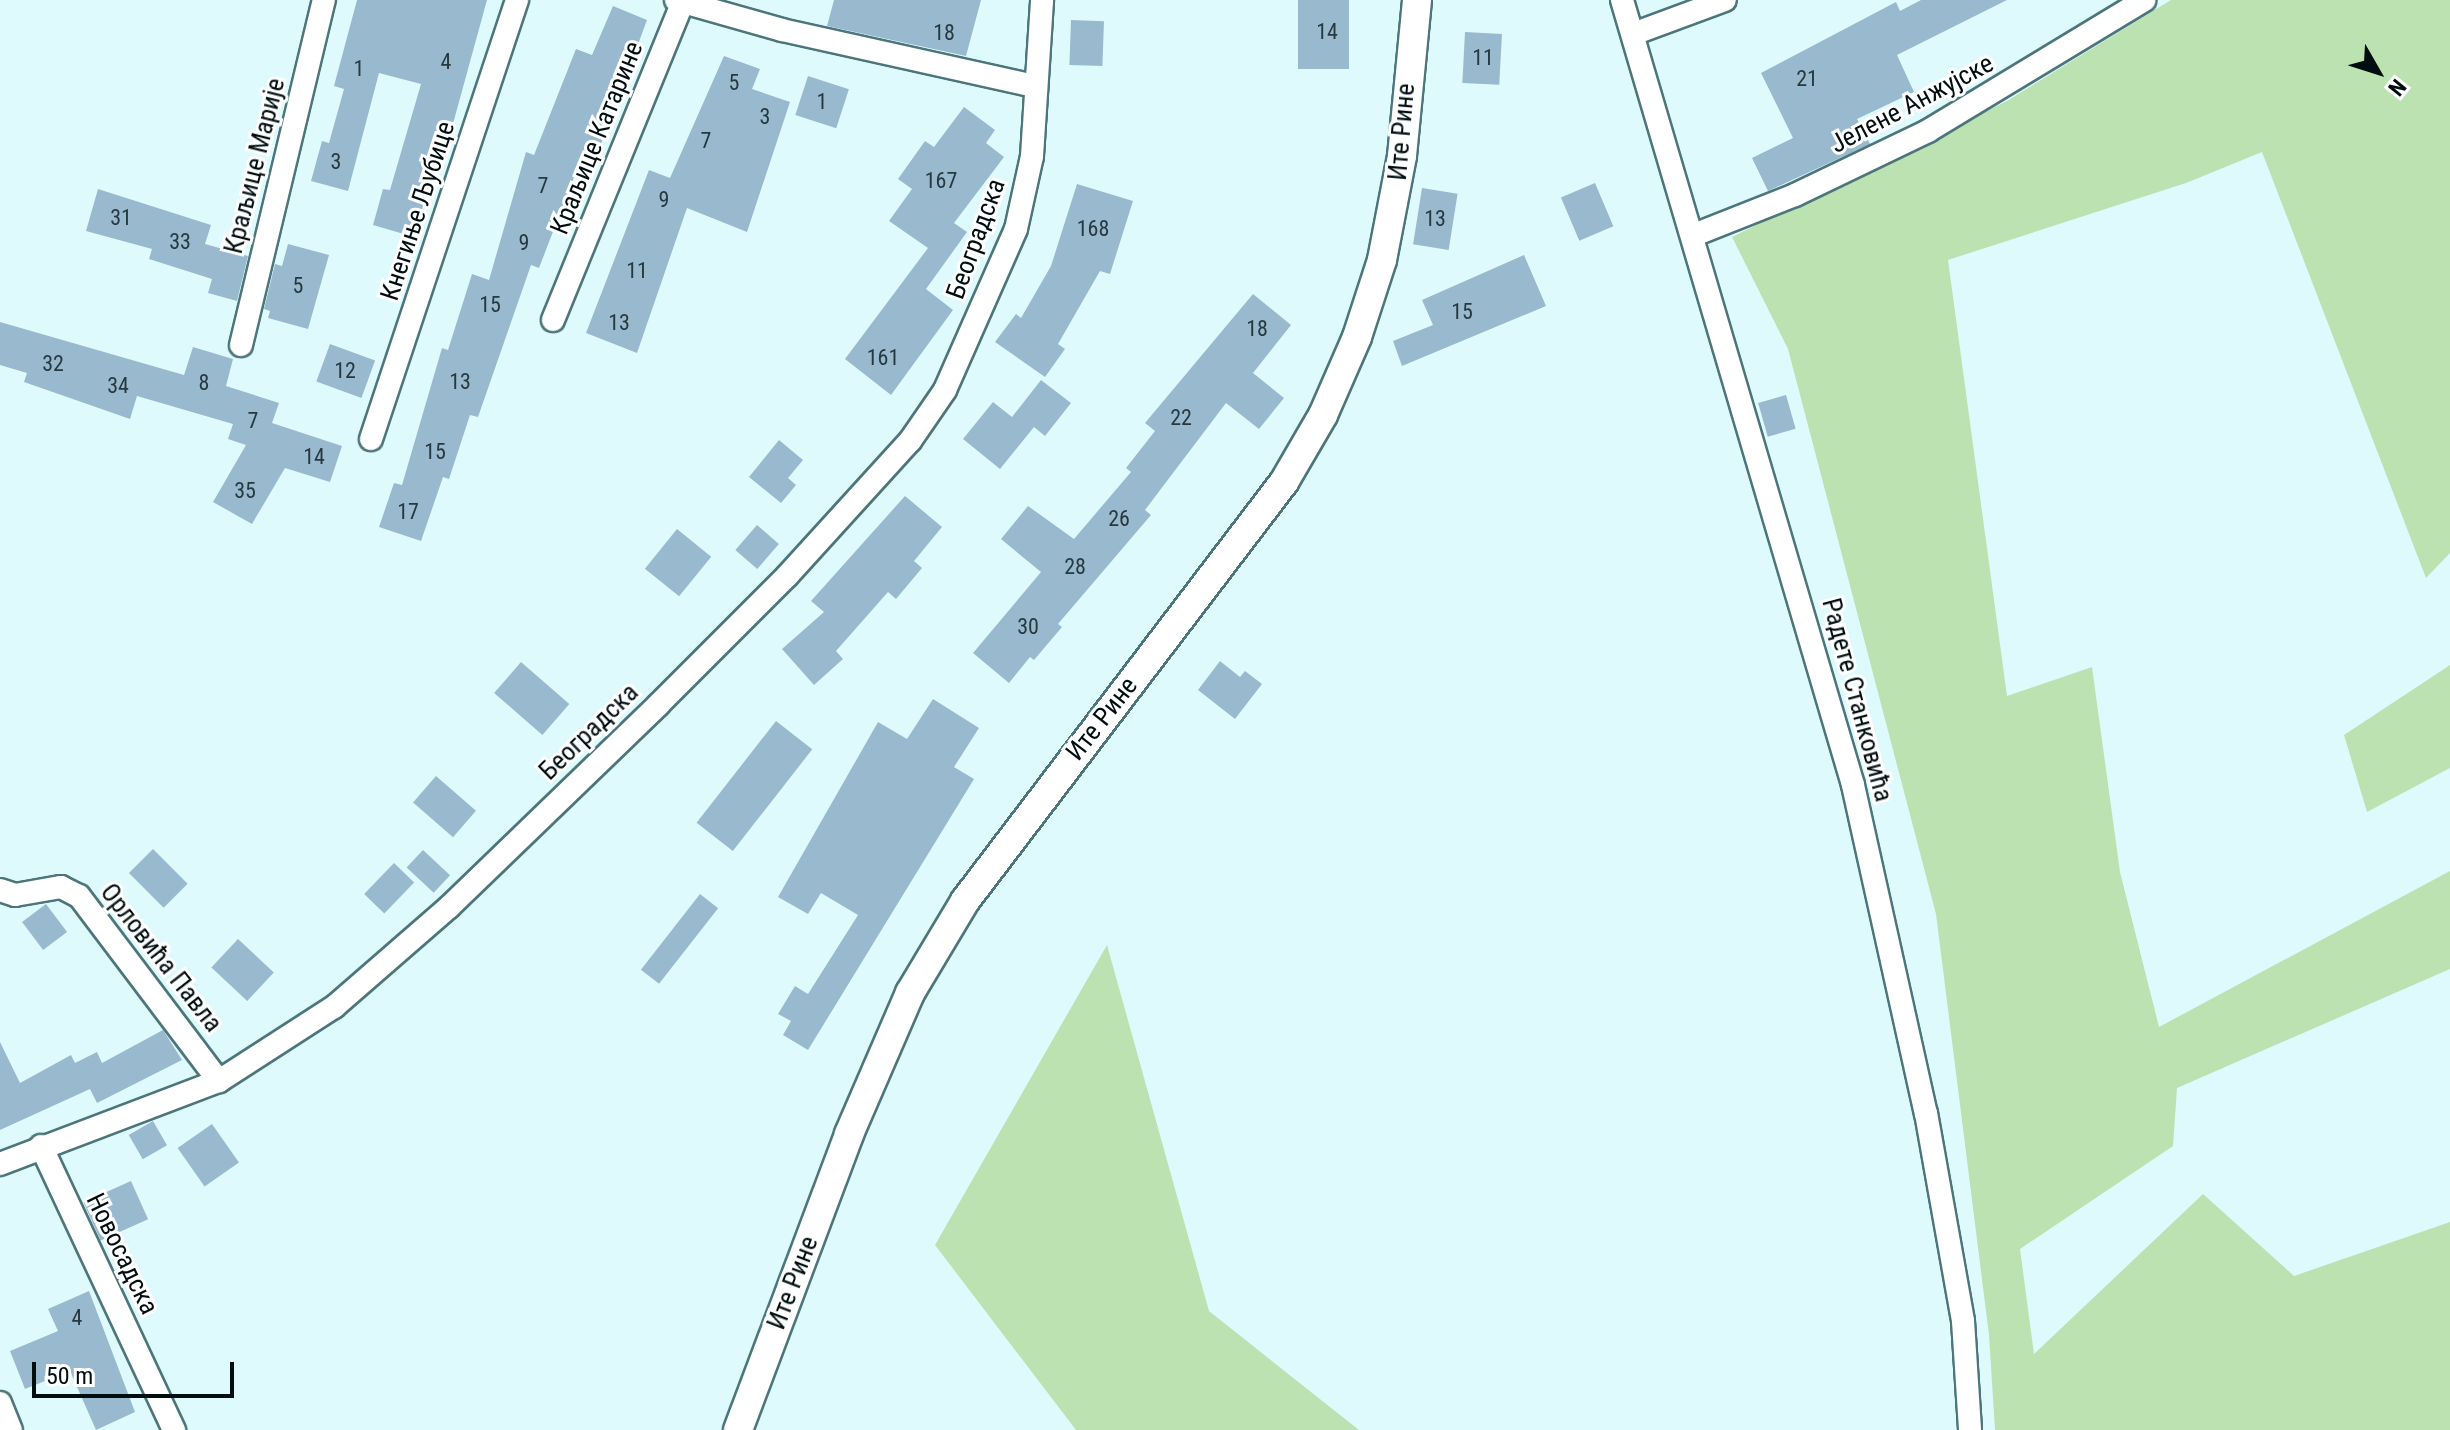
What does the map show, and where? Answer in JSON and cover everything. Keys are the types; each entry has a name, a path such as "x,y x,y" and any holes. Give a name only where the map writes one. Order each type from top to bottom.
{"street":[{"name":"Краљице Марије","path":"241,345 324,0"},
{"name":"Кнегиње Љубице","path":"371,439 517,0"},
{"name":"Београдска","path":"0,1164 219,1081 334,1007 449,907 787,576 910,441 945,390 1016,229 1032,156 1042,0"},
{"name":"Ите Рине","path":"738,1430 849,1134 910,993 965,901 1284,482 1323,415 1357,337 1382,260 1402,156 1417,0"},
{"name":"Радете Станковића","path":"1622,0 1694,235 1853,785 1886,926 1963,1321 1970,1430"},
{"path":"1633,34 1725,0"},
{"name":"Јелене Анжујске","path":"1694,235 1795,195 1928,131 2144,0"},
{"name":"Краљице Катарине","path":"553,320 679,1 782,30 1035,86"},
{"name":"Орловића Павла","path":"0,890 15,895 61,887 79,896 219,1081"},
{"name":"Новосадска","path":"41,1146 174,1430"},
{"path":"0,1403 11,1430"}],"green space":[{"path":"2171,0 2450,0 2450,553 2426,578 2262,152 2186,183 1948,260 2007,696 2092,667 2120,872 2159,1027 2450,871 2450,969 2177,1088 2173,1146 2020,1249 2034,1354 2203,1194 2294,1276 2450,1222 2450,1430 1995,1430 1989,1335 1936,914 1788,349 1732,237 2007,101"},
{"path":"2450,665 2450,768 2367,812 2344,735"},
{"path":"1107,945 1209,1311 1359,1430 1076,1430 935,1245"}],"building":[{"path":"357,0 487,0 440,171 434,169 414,237 373,225 383,189 390,190 421,84 379,73 348,191 311,181 322,141 329,143 344,89 334,86"},
{"path":"834,0 981,0 966,56 827,26"},
{"path":"1298,0 1349,0 1349,69 1298,69"},
{"path":"1921,0 2007,0 1897,55 1914,92 1857,119 1870,144 1768,191 1752,158 1793,138 1761,73 1896,2 1900,11"},
{"path":"613,6 647,20 594,163 581,159 539,268 531,265 478,417 470,415 449,479 443,477 421,541 379,527 394,483 402,485 442,348 448,350 472,274 489,280 526,152 534,155 576,49 592,55"},
{"path":"1071,20 1104,21 1102,66 1069,65"},
{"path":"1465,32 1502,34 1499,85 1462,83"},
{"path":"724,56 760,69 752,89 790,102 747,232 687,208 637,353 586,333 649,170 670,178"},
{"path":"808,76 849,89 836,128 795,115"},
{"path":"964,107 995,130 986,143 1004,157 954,223 967,232 926,289 953,310 891,395 845,359 928,248 889,221 912,189 898,179 925,141 934,147"},
{"path":"1595,183 1613,226 1579,241 1561,197"},
{"path":"1077,184 1133,201 1110,274 1100,271 1058,344 1065,349 1045,377 995,342 1016,314 1021,318 1051,266"},
{"path":"1422,188 1458,194 1449,250 1413,244"},
{"path":"98,189 211,225 205,244 248,256 237,301 208,293 212,279 149,259 152,249 86,231"},
{"path":"288,244 329,255 308,329 268,318 270,311 264,309 275,264 282,266"},
{"path":"1524,255 1546,306 1402,366 1393,341 1433,325 1422,300"},
{"path":"1253,294 1291,325 1253,373 1284,398 1259,429 1226,403 1145,510 1151,515 1058,624 1062,627 1034,660 1030,657 1009,683 973,653 1041,572 1001,539 1028,506 1074,539 1131,472 1126,468 1155,431 1145,423"},
{"path":"0,322 184,375 193,347 233,359 226,386 279,403 272,423 342,446 330,482 285,468 252,524 213,502 246,445 228,439 233,424 137,396 130,419 24,382 27,373 0,365"},
{"path":"330,344 375,360 361,398 316,382"},
{"path":"1041,380 1071,403 1045,436 1034,427 1000,469 963,439 993,402 1012,417"},
{"path":"1786,395 1796,429 1768,437 1758,403"},
{"path":"779,440 803,460 788,478 796,485 781,503 749,477"},
{"path":"905,496 942,527 914,561 922,568 896,599 888,592 836,651 843,659 814,685 782,649 824,612 811,601"},
{"path":"757,525 779,544 757,569 735,550"},
{"path":"677,529 711,557 679,596 645,569"},
{"path":"1220,661 1240,677 1245,671 1262,684 1235,719 1198,690"},
{"path":"521,662 569,704 542,735 494,693"},
{"path":"933,699 979,728 954,767 974,779 808,1050 783,1035 791,1021 778,1014 795,986 808,994 858,915 821,893 808,914 778,897 878,722 907,739"},
{"path":"776,721 812,749 733,851 697,823"},
{"path":"436,776 476,811 453,837 413,802"},
{"path":"153,849 188,884 164,908 129,873"},
{"path":"423,850 450,875 434,893 407,868"},
{"path":"394,863 414,882 384,913 364,894"},
{"path":"700,894 718,908 659,984 641,970"},
{"path":"46,904 67,932 43,950 22,922"},
{"path":"238,939 274,972 247,1001 211,968"},
{"path":"163,1030 182,1060 97,1103 90,1089 0,1130 0,1042 20,1083 71,1055 75,1063 97,1052 102,1063"},
{"path":"153,1121 167,1145 143,1159 129,1135"},
{"path":"212,1124 239,1163 205,1187 178,1148"},
{"path":"131,1181 148,1219 101,1241 83,1202"},
{"path":"89,1291 135,1412 96,1430 70,1371 25,1389 10,1351 58,1331 48,1309"}]}
